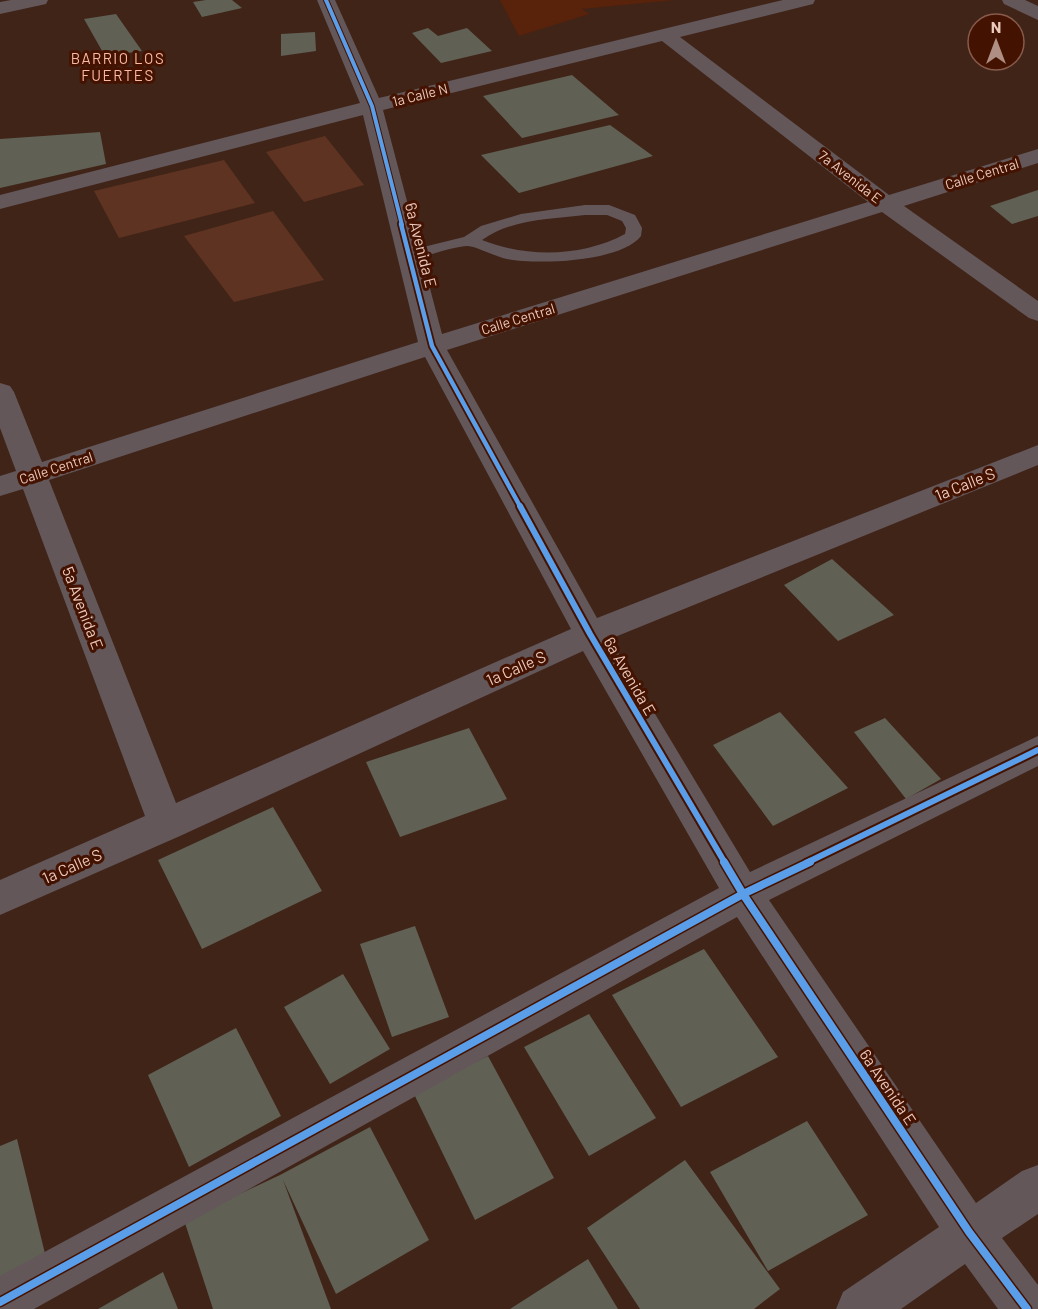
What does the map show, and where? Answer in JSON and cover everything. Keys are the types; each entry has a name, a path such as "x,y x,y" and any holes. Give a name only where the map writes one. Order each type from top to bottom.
{"street":[{"path":"0,8 39,0"},
{"name":"6a Avenida E","path":"326,0 372,106 432,346 590,634 743,894 969,1232 1027,1309"},
{"name":"1a Calle N","path":"0,202 372,106 806,0"},
{"path":"1011,0 1038,14"},
{"name":"7a Avenida E","path":"666,35 885,204 1038,313"},
{"name":"Calle Central","path":"0,486 432,346 1038,156"},
{"name":"5a Avenida E","path":"0,392 167,825"},
{"name":"1a Calle S","path":"0,898 590,634 1038,454"},
{"path":"0,1302 743,894 1038,750"},
{"path":"860,1309 969,1232 1038,1187"}],"lane":[{"path":"409,256 470,241 487,229 527,217 585,210 609,210 629,218 634,228 633,236 618,246 562,257 508,255 470,241"}],"shaded area":[{"path":"500,0 675,0 582,9 589,14 519,36"},
{"path":"325,136 364,185 304,202 266,152"},
{"path":"224,160 255,203 119,238 94,191"},
{"path":"273,211 324,280 234,302 184,236"}],"building":[{"path":"232,0 242,8 202,17 193,2"},
{"path":"116,14 142,51 105,56 84,19"},
{"path":"428,28 438,36 467,28 492,51 441,63 412,33"},
{"path":"315,32 316,51 281,56 281,34"},
{"path":"572,75 619,115 522,138 483,96"},
{"path":"610,125 653,156 519,193 481,155"},
{"path":"100,132 106,164 0,188 0,139"},
{"path":"1038,190 1038,216 1012,224 990,206"},
{"path":"832,559 894,615 838,641 784,585"},
{"path":"780,712 848,788 773,826 713,745"},
{"path":"885,718 941,779 906,799 854,732"},
{"path":"469,728 507,799 400,837 366,762"},
{"path":"273,807 322,891 202,949 158,860"},
{"path":"415,926 449,1017 392,1037 360,944"},
{"path":"704,949 778,1057 681,1107 612,995"},
{"path":"343,974 390,1049 330,1084 284,1007"},
{"path":"589,1014 656,1118 589,1156 524,1047"},
{"path":"236,1028 281,1116 189,1167 148,1075"},
{"path":"488,1056 554,1178 475,1220 413,1092"},
{"path":"807,1121 868,1215 768,1271 710,1172"},
{"path":"370,1127 429,1240 336,1294 283,1180 331,1309 213,1309 184,1220 280,1175"},
{"path":"17,1139 49,1270 0,1292 0,1146"},
{"path":"685,1160 780,1289 754,1309 640,1309 587,1228"},
{"path":"588,1259 618,1309 510,1309"},
{"path":"163,1272 178,1309 98,1309"}],"cycle path":[{"path":"326,0 372,106 432,346 590,634 743,894 969,1232 1027,1309"},
{"path":"0,1302 743,894 1038,750"}],"district":[{"name":"BARRIO LOS FUERTES","path":"118,68"}]}
